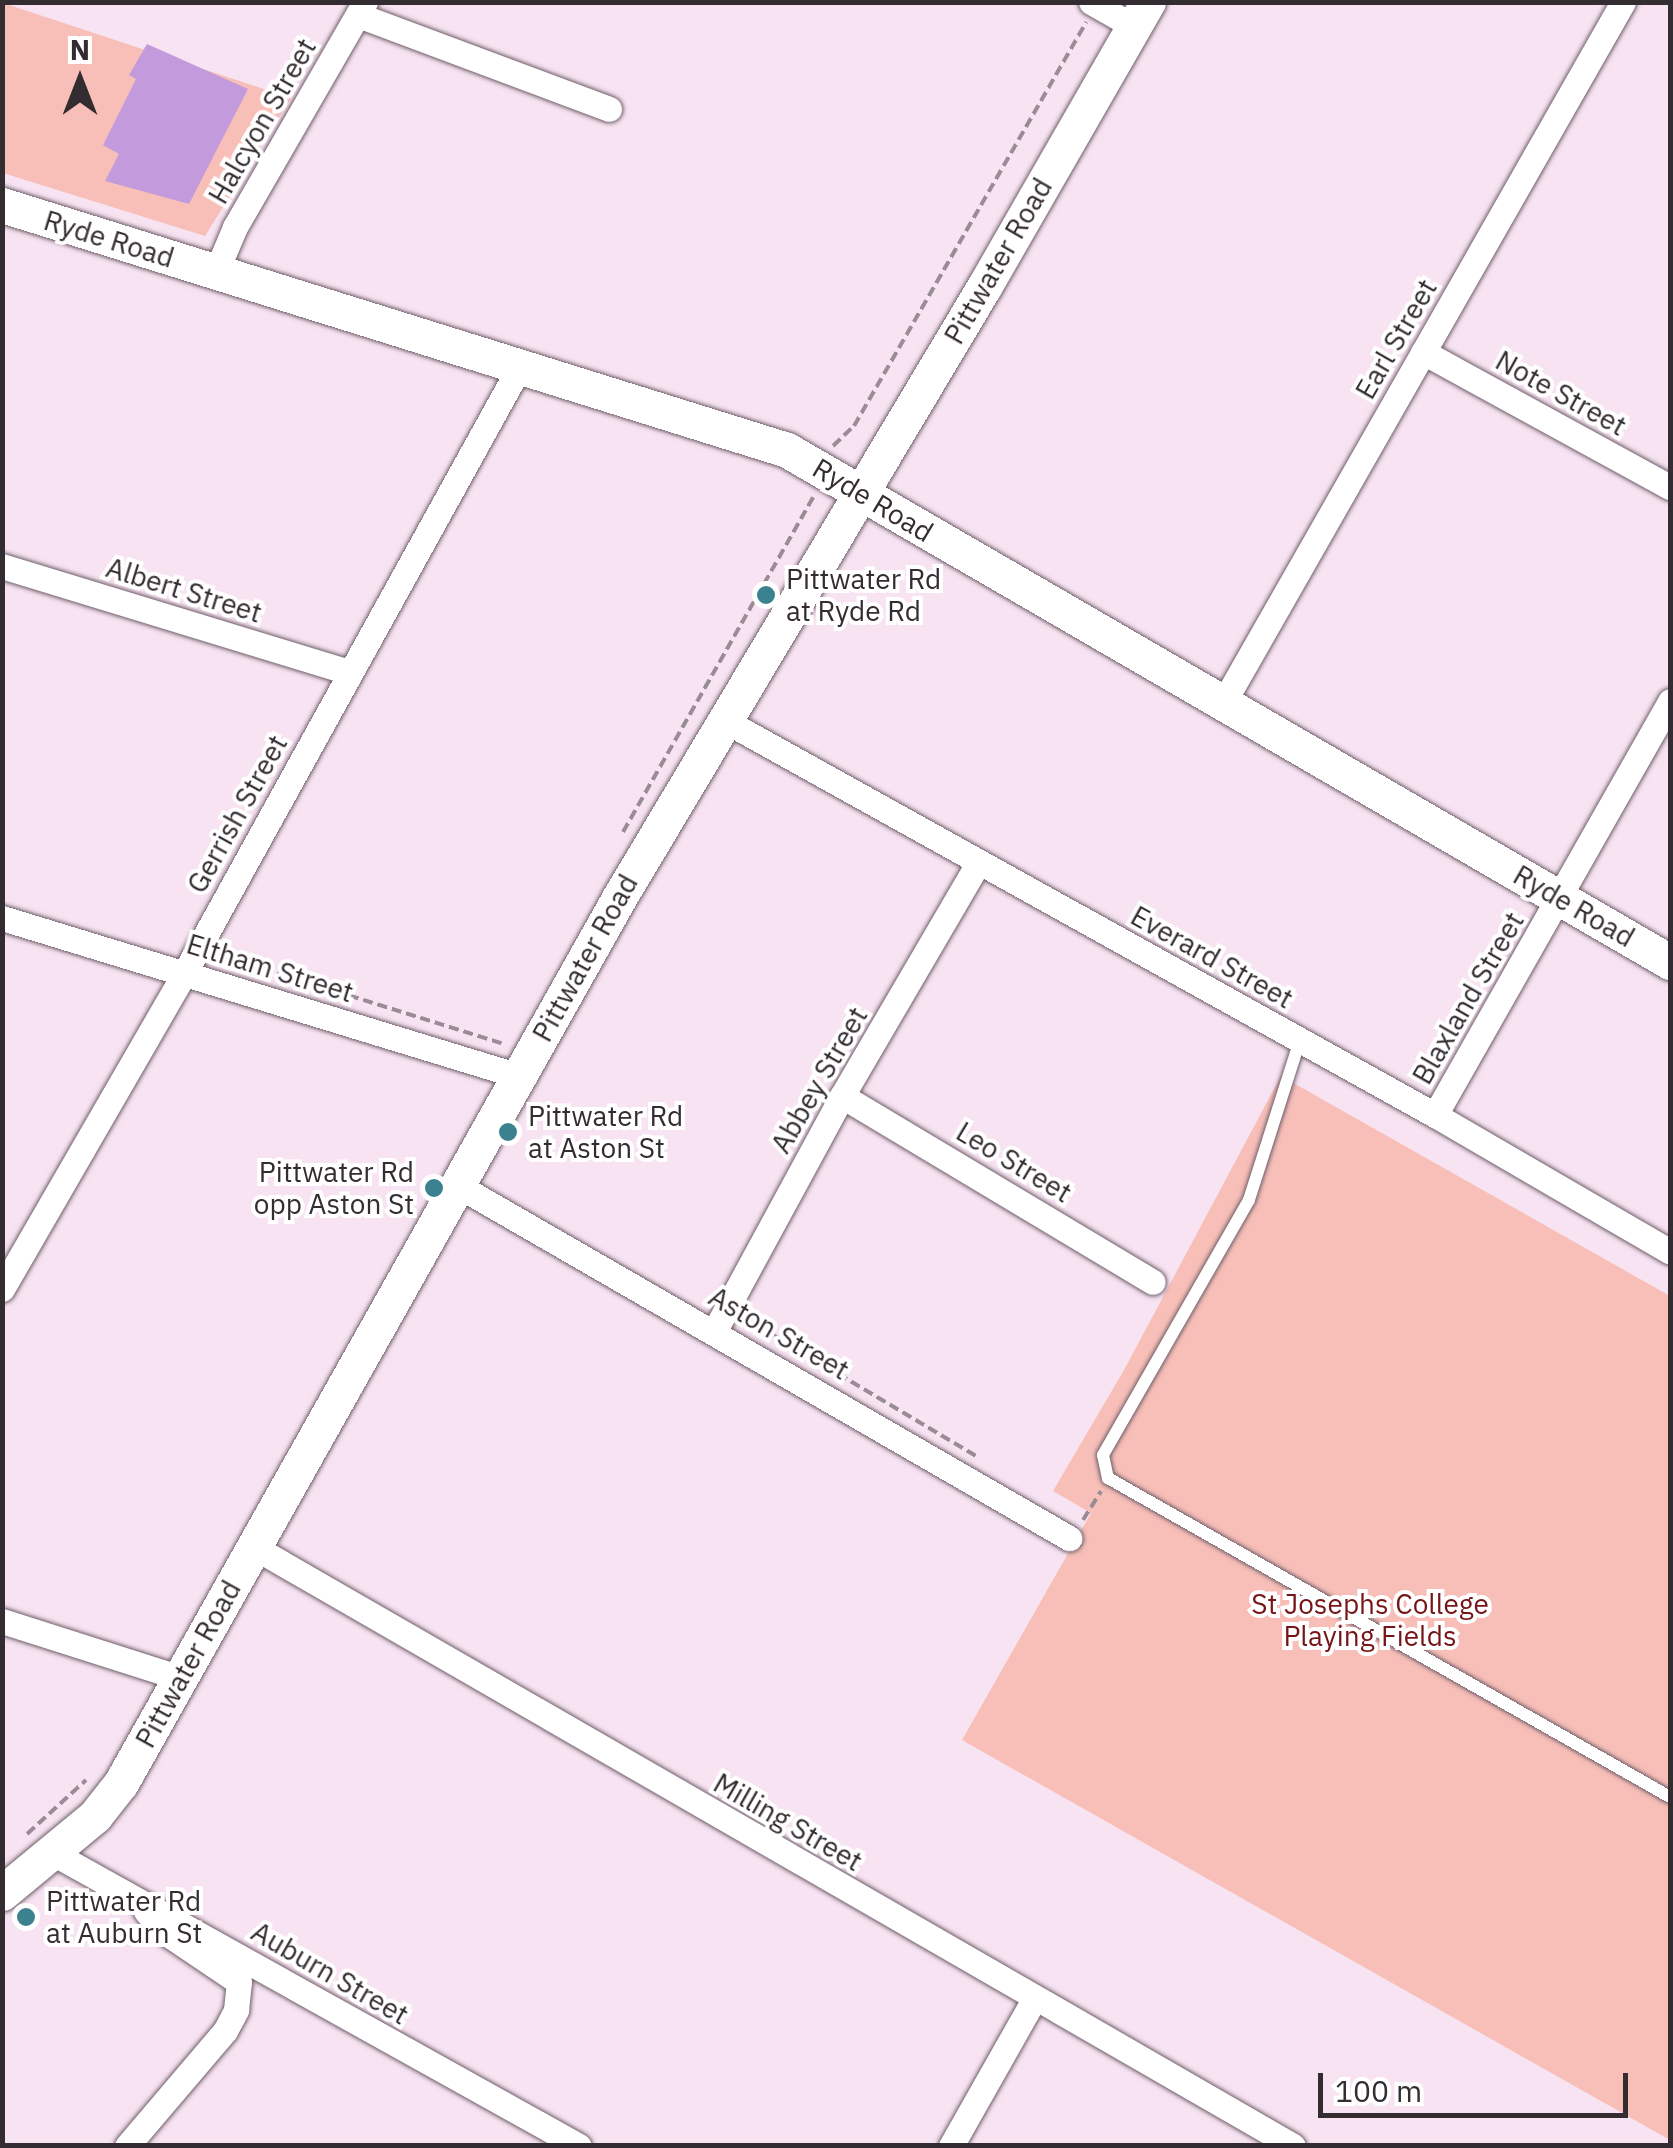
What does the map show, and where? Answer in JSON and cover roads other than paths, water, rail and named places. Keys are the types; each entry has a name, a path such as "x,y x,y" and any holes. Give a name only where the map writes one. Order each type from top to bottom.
{"main road":[{"name":"Pittwater Road","path":"2,1893 35,1846 110,1800 457,1184 508,1056 862,492 1141,15"},
{"name":"Ryde Road","path":"2,205 787,450 1670,962"}],"street":[{"name":"Earl Street","path":"1222,705 1623,2"},
{"path":"1094,4 1141,15"},
{"path":"361,9 609,109"},
{"name":"Halcyon Street","path":"216,272 235,227 361,9"},
{"name":"Note Street","path":"1423,352 1670,487"},
{"name":"Gerrish Street","path":"5,1280 184,974 520,366"},
{"name":"Albert Street","path":"2,566 349,672"},
{"name":"Blaxland Street","path":"1435,1114 1670,702"},
{"name":"Everard Street","path":"722,719 1435,1114 1670,1252"},
{"name":"Abbey Street","path":"721,1318 842,1096 979,862"},
{"name":"Eltham Street","path":"2,918 184,974 508,1056"},
{"name":"Leo Street","path":"842,1096 1153,1282"},
{"name":"Aston Street","path":"457,1184 721,1318 1069,1538"},
{"name":"Milling Street","path":"254,1547 1292,2146"},
{"path":"2,1621 181,1678"},
{"name":"Auburn Street","path":"35,1846 128,1892 579,2146"},
{"path":"126,2146 225,2031 236,2010 238,1982 169,1935 128,1892"},
{"path":"950,2146 1034,1999"}],"lane":[{"path":"1300,1040 1249,1200 1103,1455 1108,1478 1670,1797"}],"place":[{"name":"Pittwater Rd at Ryde Rd","path":"766,595"},
{"name":"Pittwater Rd at Aston St","path":"508,1132"},
{"name":"Pittwater Rd opp Aston St","path":"434,1188"},
{"name":"Pittwater Rd at Auburn St","path":"26,1917"}],"park label":[{"name":"St Josephs College Playing Fields","path":"1370,1620"}]}
